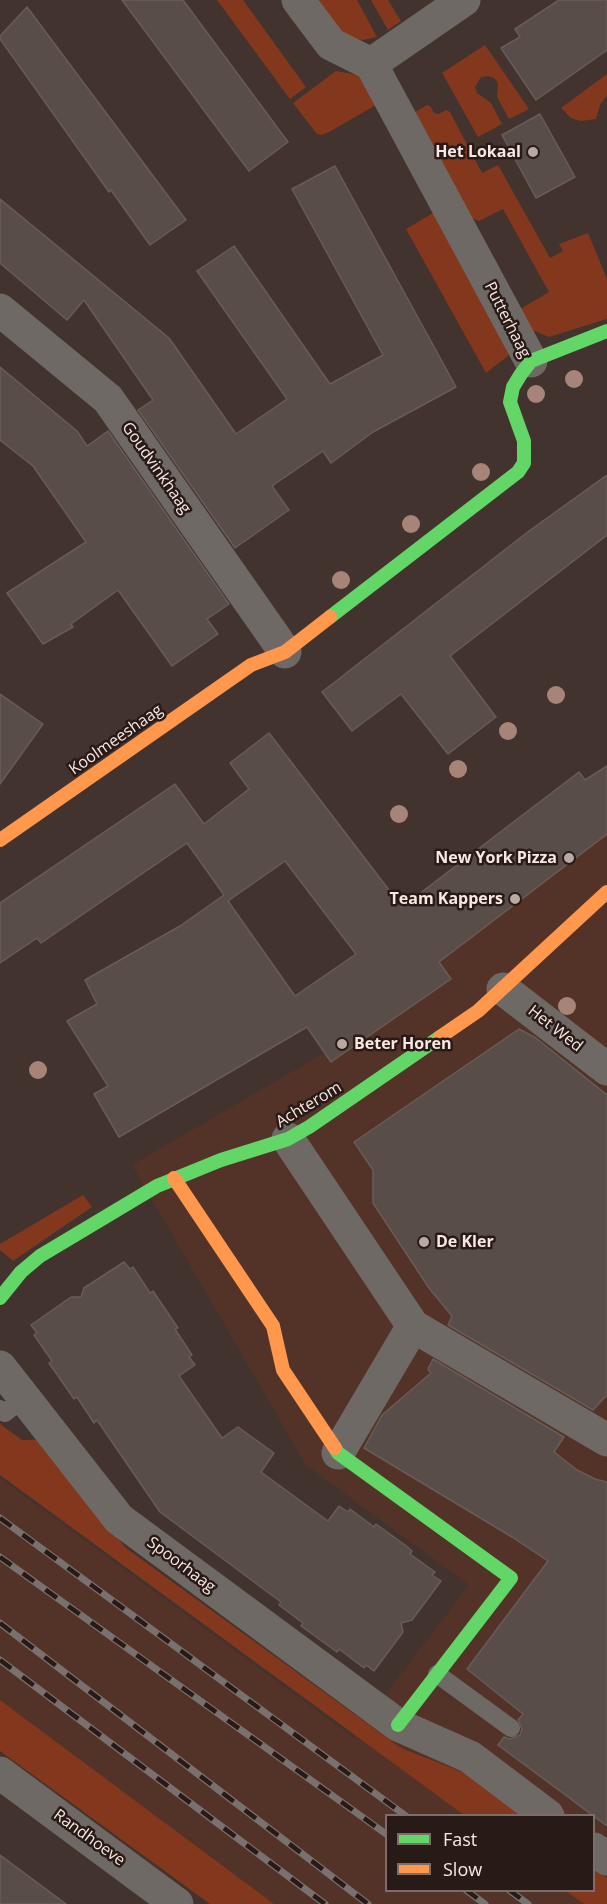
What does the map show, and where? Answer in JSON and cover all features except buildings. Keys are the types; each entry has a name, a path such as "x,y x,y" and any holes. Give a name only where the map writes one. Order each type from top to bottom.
{"street":[{"path":"298,0 331,44 371,64 464,0"},
{"name":"Putterhaag","path":"251,665 285,652 518,472 524,463 524,441 510,402 513,387 531,362 371,64"},
{"name":"Goudvinkhaag","path":"0,310 108,399 285,652"},
{"path":"531,362 607,331"},
{"name":"Koolmeeshaag","path":"0,840 251,665"},
{"name":"Achterom","path":"0,1298 21,1272 40,1256 101,1218 174,1178 221,1160 288,1139 309,1128 469,1018 607,892"},
{"name":"Het Wed","path":"503,989 607,1069"},
{"path":"288,1139 413,1326 605,1436"},
{"path":"174,1178 273,1326 283,1370 338,1453 511,1578 398,1725"},
{"path":"338,1453 413,1326"},
{"name":"Spoorhaag","path":"0,1367 12,1404 119,1519 398,1725 470,1757 547,1814"},
{"name":"Randhoeve","path":"0,1773 177,1904"},
{"path":"595,1850 607,1859"}],"lane":[{"path":"437,1674 511,1728"}],"shaded area":[{"path":"217,0 243,0 306,87 290,99"},
{"path":"318,0 357,0 377,37 363,40 350,38 341,32"},
{"path":"371,0 388,0 401,21 388,30"},
{"path":"485,45 529,109 509,119 497,97 498,83 494,78 481,77 475,87 477,93 491,103 502,124 478,137 442,73"},
{"path":"336,71 358,75 376,105 329,132 322,135 317,134 293,103"},
{"path":"607,74 607,95 600,105 596,119 581,121 571,118 561,108"},
{"path":"427,105 434,113 439,114 446,110 450,112 482,173 498,165 550,258 563,251 559,244 588,233 607,279 607,319 549,337 530,329 517,311 549,292 503,209 479,221 472,218 415,112"},
{"path":"433,213 509,350 508,356 486,373 406,229"},
{"path":"607,796 607,1904 274,1904 0,1700 0,1478 353,1737 469,1585 306,1465 132,1165 329,1050"},
{"path":"83,1195 92,1207 13,1261 0,1250 0,1244"},
{"path":"0,1424 22,1440 37,1440 126,1548 401,1748 467,1774 523,1814 463,1814 0,1475"},
{"path":"0,1700 274,1904 210,1904 0,1751"},
{"path":"595,1869 607,1878 607,1904 584,1904 567,1892 595,1892"}],"railway":[{"path":"0,1518 403,1814"},
{"path":"0,1557 385,1833"},
{"path":"0,1623 368,1904"},
{"path":"0,1660 325,1904"},
{"path":"469,1892 485,1904"},
{"path":"512,1892 528,1904"}],"traffic: fast":[{"path":"330,617 518,472 524,463 524,441 510,402 513,387 521,374 531,361 607,331"},
{"path":"0,1298 21,1272 40,1256 157,1186 221,1160 288,1139 440,1037"},
{"path":"335,1448 338,1453 511,1578 398,1725"}],"traffic: slow":[{"path":"0,840 251,665 285,652 330,617"},
{"path":"440,1037 478,1011 607,892"},
{"path":"174,1178 273,1326 283,1370 335,1448"}],"place":[{"name":"Het Lokaal","path":"533,152"},
{"name":"New York Pizza","path":"569,858"},
{"name":"Team Kappers","path":"515,899"},
{"name":"Beter Horen","path":"342,1044"},
{"name":"De Kler","path":"424,1242"}]}
